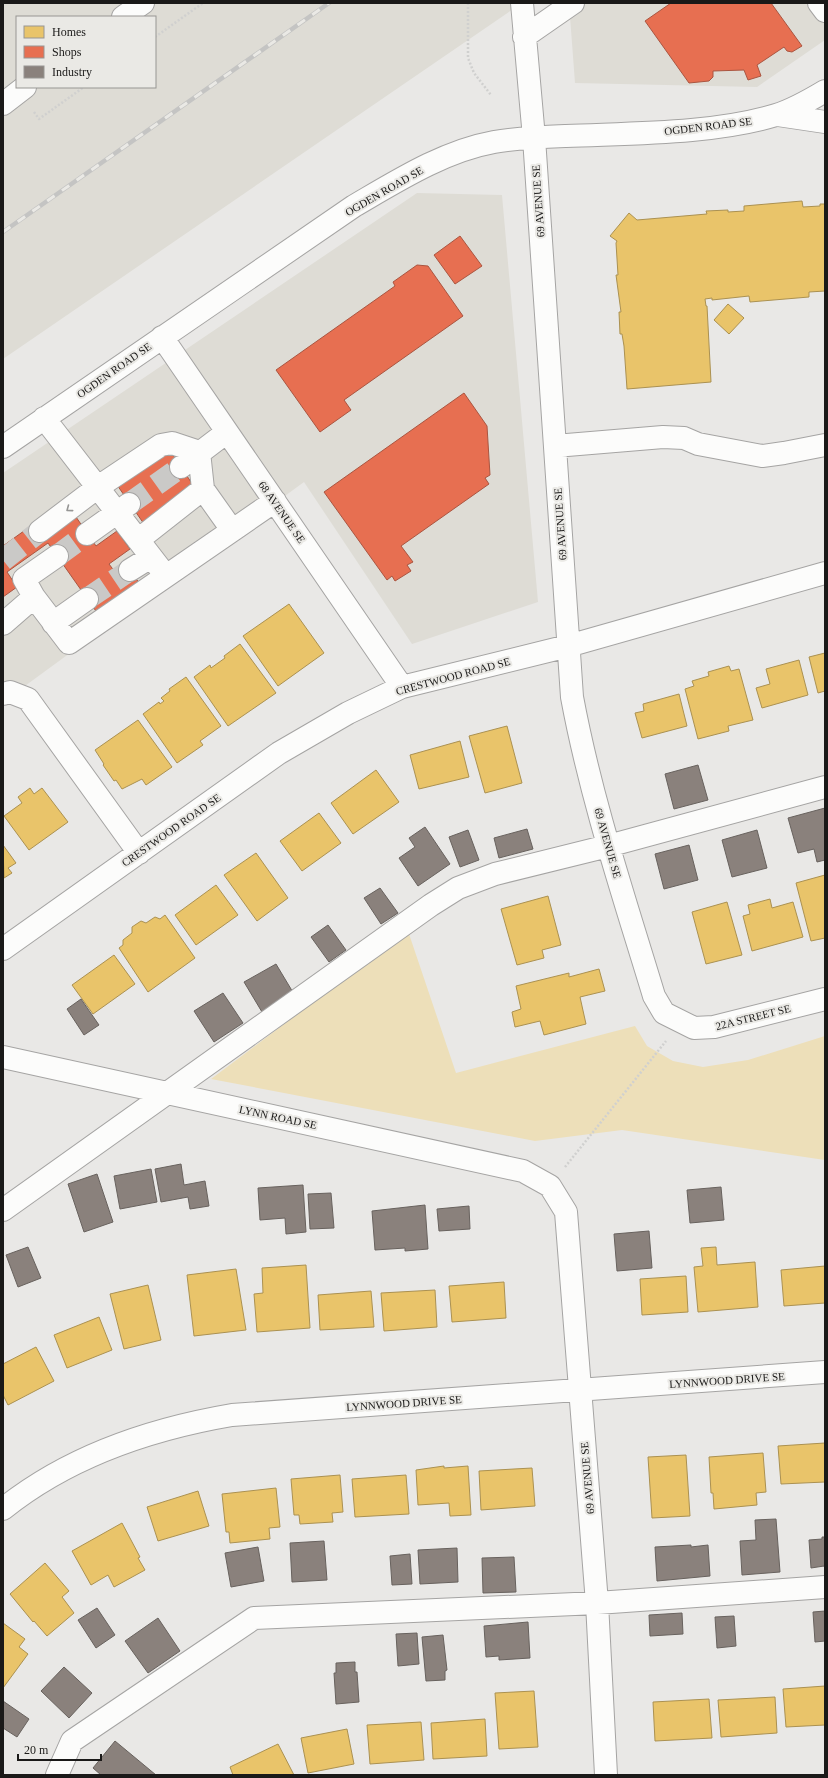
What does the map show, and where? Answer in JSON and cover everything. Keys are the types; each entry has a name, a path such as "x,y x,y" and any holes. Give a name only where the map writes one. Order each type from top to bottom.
{"street":[{"path":"124,16 143,3"},
{"name":"69 AVENUE SE","path":"522,3 534,138 572,697 579,735 608,846 654,996 664,1013 682,1022"},
{"path":"524,38 573,3"},
{"path":"819,3 825,11"},
{"path":"3,104 24,88"},
{"name":"OGDEN ROAD SE","path":"3,447 354,206 386,187 457,153 493,142 727,126 778,115 825,91"},
{"path":"778,115 825,122"},
{"name":"68 AVENUE SE","path":"162,337 402,687"},
{"path":"44,418 98,487 123,508 138,540 166,576"},
{"path":"181,467 227,432"},
{"path":"555,446 663,437 684,438 698,444 762,456 825,445"},
{"path":"40,531 98,487 161,445 172,443 200,452"},
{"path":"200,452 203,489 232,530"},
{"path":"138,540 203,489"},
{"path":"29,588 69,643 275,501"},
{"path":"87,534 123,508"},
{"path":"3,624 29,588 57,556"},
{"path":"130,570 151,557"},
{"name":"CRESTWOOD ROAD SE","path":"3,949 280,753 348,713 402,687 568,646 825,573"},
{"path":"53,623 87,599"},
{"path":"3,694 10,692 28,699 139,853"},
{"path":"3,1210 431,905 458,888 495,874 608,846 825,787"},
{"name":"22A STREET SE","path":"682,1022 694,1028 714,1027 825,999"},
{"name":"LYNN ROAD SE","path":"3,1057 523,1171 550,1186"},
{"name":"69 AVENUE SE","path":"550,1186 566,1212 597,1603 606,1775"},
{"name":"LYNNWOOD DRIVE SE","path":"3,1509 41,1482 77,1462 120,1443 152,1432 192,1422 232,1415 825,1372"},
{"path":"57,1775 72,1741 254,1618 597,1603 825,1588"}],"path":[{"path":"156,36 203,3"},
{"path":"468,3 468,58 474,73 491,95"},
{"path":"32,110 39,119 83,88"},
{"path":"550,1186 682,1022"}],"shaded area":[{"path":"3,3 522,3 3,359"},
{"path":"569,3 825,3 825,40 757,87 575,83"},
{"path":"417,193 502,195 538,602 412,644 304,482 3,702 3,473"},
{"path":"408,931 456,1073 635,1026 647,1046 673,1061 703,1067 748,1060 825,1036 825,1160 622,1130 535,1141 211,1079"}],"building: Homes":[{"path":"802,201 803,207 820,206 820,204 825,204 825,291 809,292 809,297 750,302 749,296 712,300 712,298 705,299 707,306 711,382 627,389 624,346 622,334 620,334 619,312 621,312 616,275 618,275 617,241 610,236 629,213 637,220 707,214 706,211 744,211 744,206"},
{"path":"728,304 744,318 729,334 714,320"},
{"path":"289,604 324,653 278,686 243,636"},
{"path":"240,644 276,693 228,726 194,677 210,665 211,668 225,658 224,656"},
{"path":"825,653 825,691 818,693 809,657"},
{"path":"799,660 808,695 762,708 756,688 770,684 766,669"},
{"path":"729,666 731,671 739,669 753,720 728,726 729,731 698,739 685,689 694,686 692,681 709,676 708,672"},
{"path":"186,677 221,726 200,741 203,745 177,763 143,714 159,702 160,704 164,701 161,698 170,691 169,689"},
{"path":"679,694 687,726 642,738 635,713 644,711 643,704"},
{"path":"138,720 172,767 146,785 142,779 122,789 116,780 114,781 95,750"},
{"path":"507,726 522,783 485,793 469,736"},
{"path":"460,741 469,777 419,789 410,755"},
{"path":"376,770 399,802 353,834 331,803"},
{"path":"30,788 34,794 42,788 68,822 29,850 4,816 22,803 18,797"},
{"path":"319,813 341,843 302,871 280,841"},
{"path":"3,845 16,863 8,868 12,873 4,878"},
{"path":"256,853 288,898 257,921 224,875"},
{"path":"825,875 825,938 811,941 796,883"},
{"path":"216,885 238,915 196,945 175,915"},
{"path":"548,896 561,945 542,950 544,958 517,965 501,909"},
{"path":"770,899 772,908 793,902 803,937 752,951 743,916 750,914 748,905"},
{"path":"727,902 742,955 706,964 692,912"},
{"path":"165,915 195,958 148,992 119,948 123,945 123,940 132,933 132,927 141,921 146,923 155,917 160,919"},
{"path":"114,955 135,984 93,1014 72,985"},
{"path":"599,969 605,991 580,997 586,1024 544,1035 540,1021 515,1027 512,1012 521,1009 516,986 569,973 569,977"},
{"path":"716,1247 717,1265 755,1262 758,1307 698,1312 694,1267 703,1266 701,1248"},
{"path":"306,1265 310,1328 257,1332 254,1294 263,1293 262,1268"},
{"path":"825,1266 825,1303 784,1306 781,1270"},
{"path":"236,1269 246,1330 194,1336 187,1275"},
{"path":"686,1276 688,1312 642,1315 640,1279"},
{"path":"504,1282 506,1318 452,1322 449,1286"},
{"path":"148,1285 161,1340 124,1349 110,1294"},
{"path":"435,1290 437,1327 384,1331 381,1293"},
{"path":"371,1291 374,1327 320,1330 318,1295"},
{"path":"99,1317 112,1350 67,1368 54,1335"},
{"path":"36,1347 54,1381 8,1405 3,1395 3,1364"},
{"path":"825,1443 825,1482 781,1484 778,1446"},
{"path":"763,1453 766,1492 756,1493 757,1505 714,1509 713,1493 711,1493 709,1457"},
{"path":"686,1455 690,1516 652,1518 648,1457"},
{"path":"444,1466 444,1468 468,1466 471,1515 450,1516 449,1503 418,1505 416,1470"},
{"path":"532,1468 535,1506 481,1510 479,1471"},
{"path":"340,1475 343,1512 332,1513 333,1522 300,1524 299,1515 294,1515 291,1479"},
{"path":"406,1475 409,1514 355,1517 352,1479"},
{"path":"276,1488 280,1527 269,1528 270,1539 230,1543 229,1532 226,1532 222,1494"},
{"path":"198,1491 209,1526 158,1541 147,1507"},
{"path":"122,1523 140,1557 138,1558 145,1570 114,1587 108,1575 91,1585 72,1551"},
{"path":"45,1563 69,1591 62,1597 74,1613 47,1636 34,1621 33,1622 10,1594"},
{"path":"3,1623 25,1639 19,1647 28,1654 3,1688"},
{"path":"825,1686 825,1725 786,1727 783,1689"},
{"path":"534,1691 538,1747 499,1749 495,1693"},
{"path":"775,1697 777,1733 721,1737 718,1700"},
{"path":"709,1699 712,1738 655,1741 653,1702"},
{"path":"485,1719 487,1756 433,1759 431,1723"},
{"path":"421,1722 424,1760 370,1764 367,1725"},
{"path":"347,1729 354,1764 308,1773 301,1738"},
{"path":"278,1744 294,1775 233,1775 230,1767"}],"building: Shops":[{"path":"671,3 771,3 802,46 792,52 787,51 784,47 757,65 761,76 748,80 744,70 713,71 713,77 709,81 689,83 645,21"},
{"path":"460,236 482,266 455,284 434,255"},
{"path":"417,265 428,266 463,316 344,400 351,410 320,432 276,370 395,286 393,282"},
{"path":"464,393 487,426 490,475 485,478 489,484 401,546 413,562 407,565 411,571 395,581 392,576 387,580 324,492"},
{"path":"167,446 195,488 144,524 115,482"},
{"path":"76,517 96,546 117,531 130,549 109,564 118,576 128,568 140,584 98,614 48,543 7,572 17,587 3,597 3,546 35,523"}],"building: Industry":[{"path":"698,765 708,800 674,809 665,774"},
{"path":"825,808 825,860 817,862 814,849 798,853 788,818"},
{"path":"425,827 450,864 418,886 399,858 415,847 409,838"},
{"path":"527,829 533,849 499,858 494,838"},
{"path":"468,830 479,860 460,867 449,837"},
{"path":"757,830 767,868 732,877 722,840"},
{"path":"689,845 698,880 664,889 655,854"},
{"path":"380,888 398,913 381,924 364,898"},
{"path":"328,925 346,950 329,962 311,937"},
{"path":"276,964 294,994 262,1012 244,982"},
{"path":"223,993 243,1023 214,1042 194,1011"},
{"path":"81,999 99,1025 84,1035 67,1009"},
{"path":"181,1164 184,1185 205,1181 209,1206 190,1209 188,1197 161,1202 155,1169"},
{"path":"151,1169 157,1202 120,1209 114,1176"},
{"path":"97,1174 113,1222 84,1232 68,1184"},
{"path":"303,1185 306,1232 286,1234 285,1218 260,1220 258,1188"},
{"path":"721,1187 724,1220 690,1223 687,1190"},
{"path":"331,1193 334,1228 310,1229 308,1194"},
{"path":"425,1205 428,1249 405,1251 405,1248 375,1250 372,1211"},
{"path":"469,1206 470,1229 439,1231 437,1209"},
{"path":"649,1231 652,1268 617,1271 614,1234"},
{"path":"28,1247 41,1278 18,1287 6,1255"},
{"path":"776,1519 780,1572 742,1575 740,1541 756,1540 755,1520"},
{"path":"822,1537 825,1537 825,1569 824,1566 811,1568 809,1540 822,1539"},
{"path":"324,1541 327,1580 292,1582 290,1543"},
{"path":"691,1545 691,1547 708,1545 710,1576 657,1581 655,1547"},
{"path":"258,1547 264,1581 231,1587 225,1553"},
{"path":"457,1548 458,1582 420,1584 418,1550"},
{"path":"410,1554 412,1584 392,1585 390,1556"},
{"path":"514,1557 516,1592 483,1593 482,1558"},
{"path":"97,1608 115,1635 96,1648 78,1620"},
{"path":"825,1611 825,1641 815,1642 813,1612"},
{"path":"682,1613 683,1634 650,1636 649,1615"},
{"path":"734,1616 736,1646 717,1648 715,1617"},
{"path":"158,1618 180,1651 148,1673 125,1641"},
{"path":"528,1622 530,1658 499,1660 499,1656 486,1657 484,1626"},
{"path":"417,1633 419,1664 398,1666 396,1634"},
{"path":"443,1635 447,1670 445,1671 445,1680 426,1681 422,1637"},
{"path":"355,1662 359,1702 336,1704 334,1673 336,1673 336,1663"},
{"path":"64,1667 92,1693 69,1718 41,1691"},
{"path":"3,1701 29,1719 17,1737 3,1728"},
{"path":"115,1741 156,1775 101,1775 93,1768"}],"tunnel":[{"path":"129,504 181,467"},
{"path":"3,560 40,531"},
{"path":"57,556 87,534"},
{"path":"87,599 130,570"}],"railway":[{"path":"3,232 329,3"}]}
